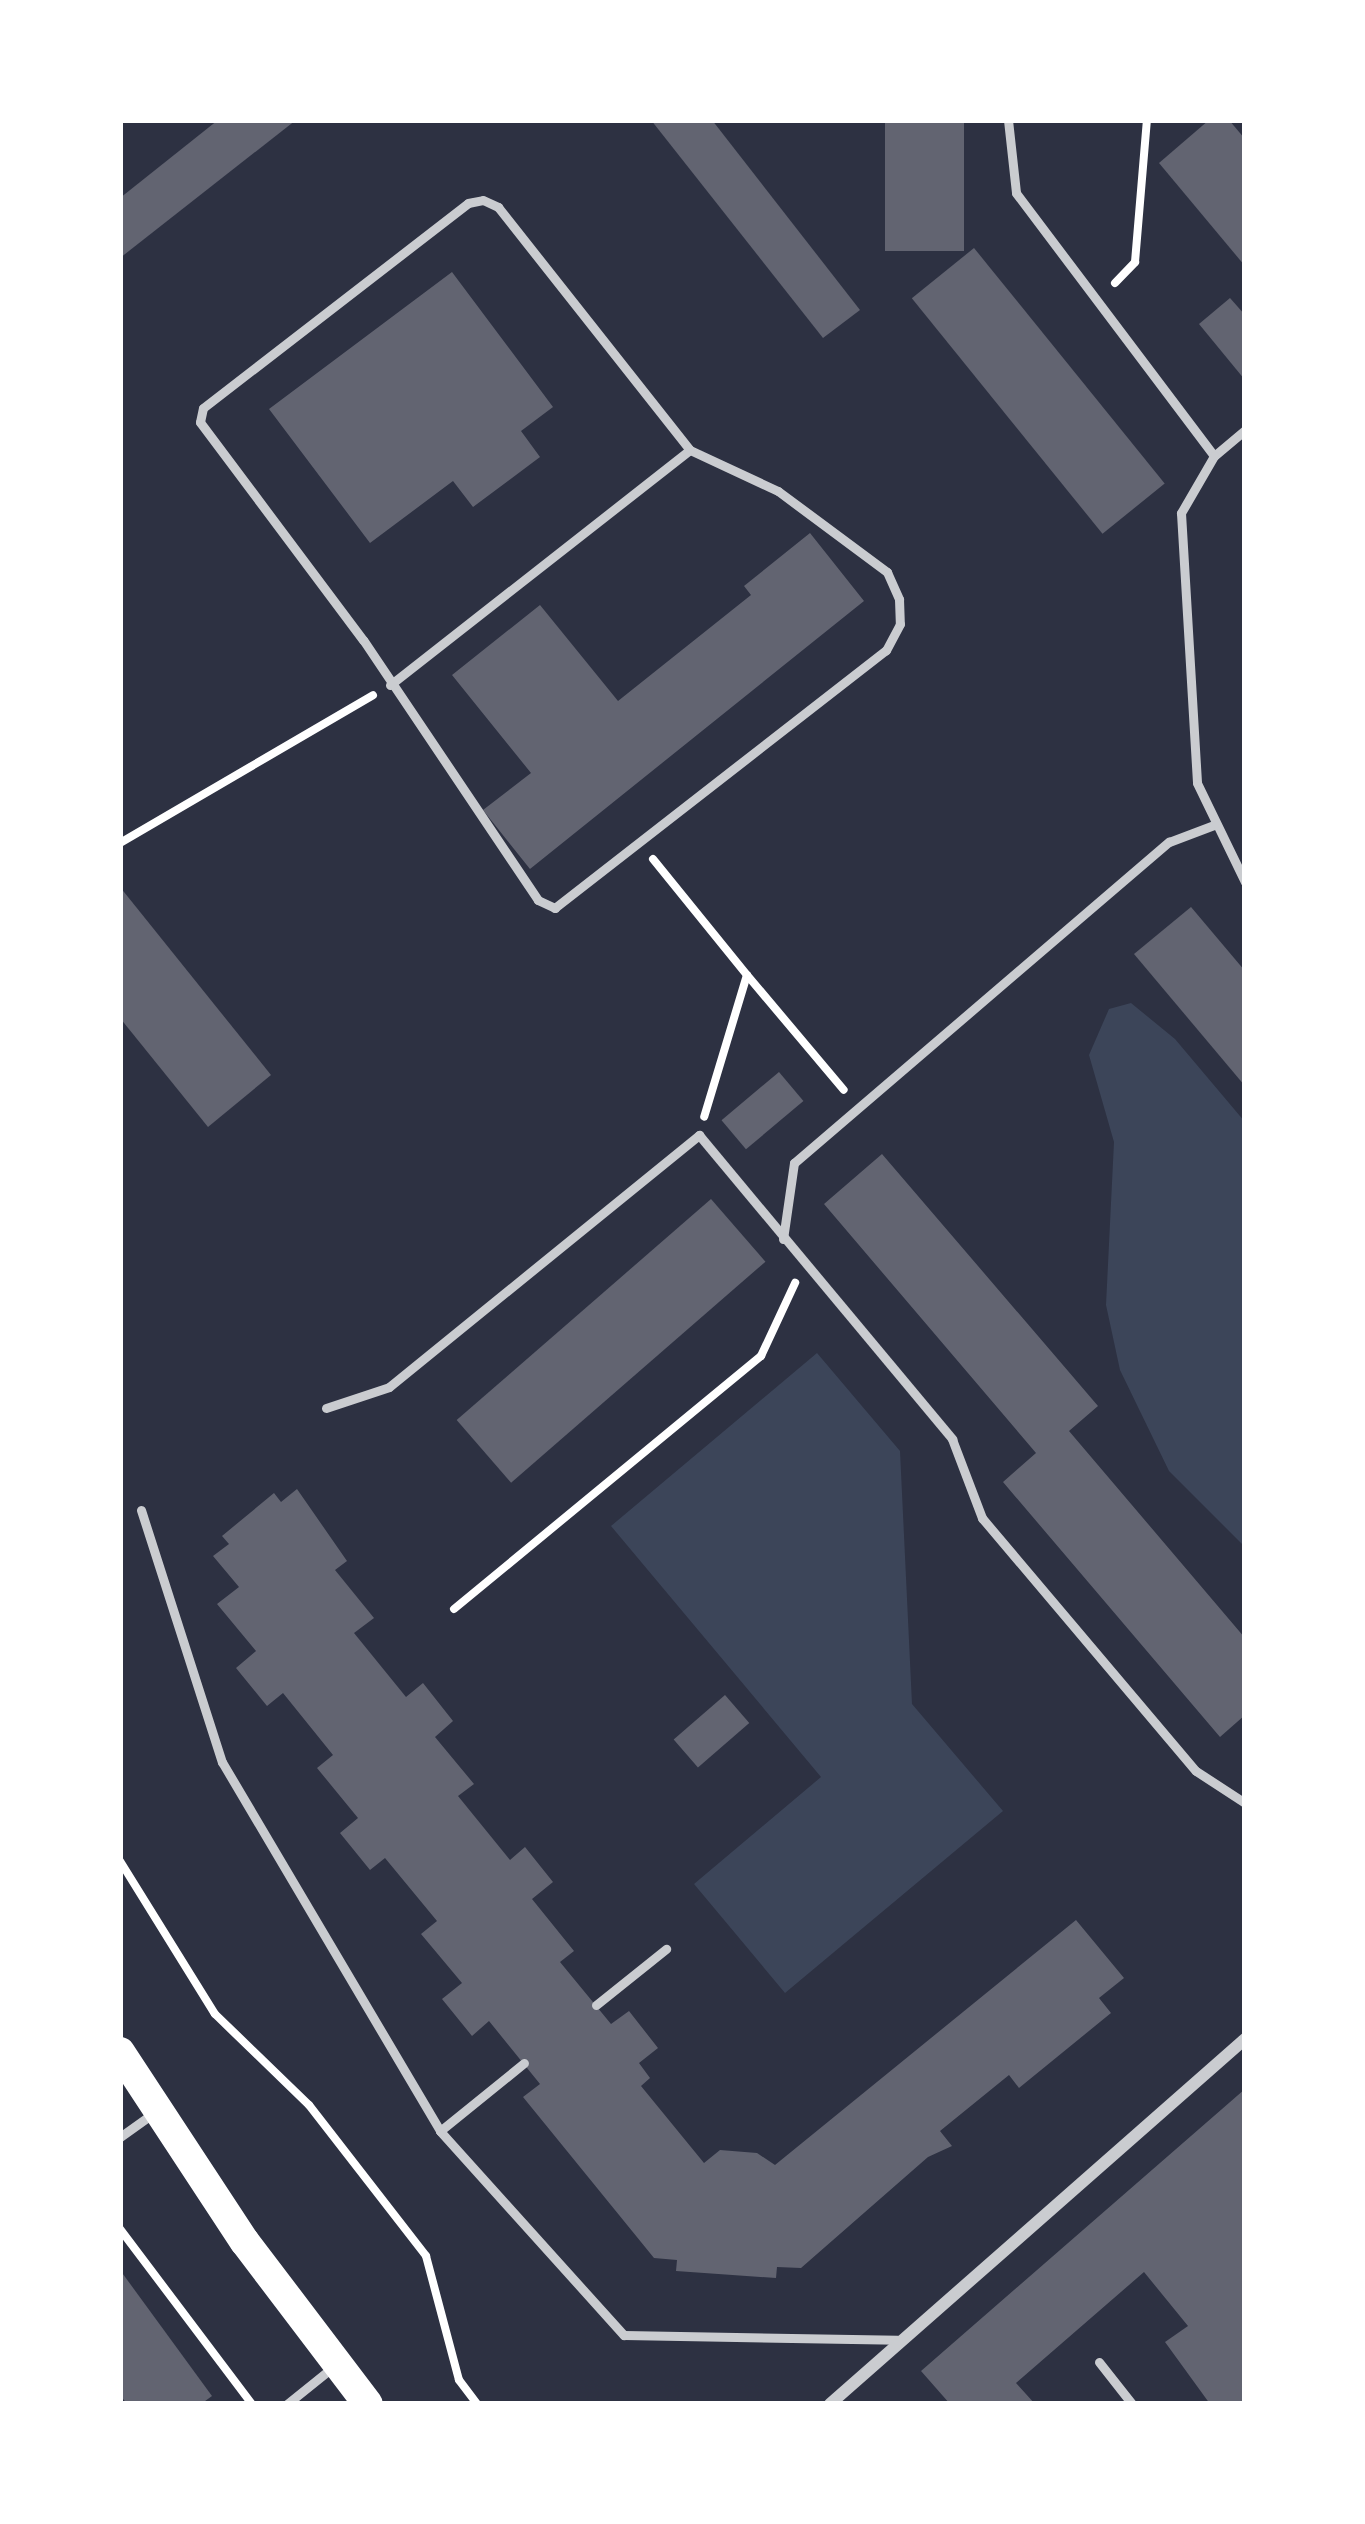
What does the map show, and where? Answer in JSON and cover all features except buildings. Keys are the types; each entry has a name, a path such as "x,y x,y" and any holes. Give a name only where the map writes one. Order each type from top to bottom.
{"main road":[{"path":"120,2052 156,2111 368,2404"}],"street":[{"path":"830,2404 897,2339 1245,2039"}],"lane":[{"path":"1009,120 1016,194 1214,456"},
{"path":"483,200 498,207 690,450 778,491 887,572 900,625 886,650 571,901 554,908 538,900 390,685 205,437 203,408 468,203 483,200"},
{"path":"1245,430 1214,456 1181,513 1197,783 1245,881"},
{"path":"390,685 690,450"},
{"path":"783,1240 794,1163 1169,842 1214,825"},
{"path":"326,1408 388,1388 699,1136 952,1439 982,1518 1196,1771 1245,1803"},
{"path":"141,1510 222,1762 440,2132 624,2335 897,2339"},
{"path":"596,2005 666,1949"},
{"path":"440,2132 524,2063"},
{"path":"120,2137 156,2111"},
{"path":"1099,2362 1132,2404"},
{"path":"287,2404 337,2363"}],"path":[{"path":"1097,301 1135,262 1148,120"},
{"path":"120,843 390,685"},
{"path":"641,845 858,1108"},
{"path":"699,1136 747,975"},
{"path":"454,1609 761,1356 804,1264"},
{"path":"120,1862 215,2014 309,2105 426,2256 459,2380 478,2404"},
{"path":"120,2229 252,2404"}],"shaded area":[{"path":"1131,1003 1175,1039 1245,1122 1245,1547 1169,1471 1120,1370 1106,1305 1114,1142 1089,1055 1109,1009"},
{"path":"817,1353 900,1451 912,1704 1003,1811 785,1993 694,1884 821,1777 611,1526"}]}
